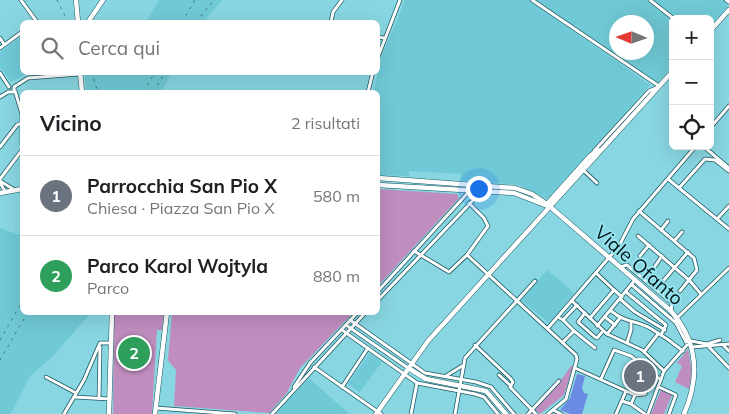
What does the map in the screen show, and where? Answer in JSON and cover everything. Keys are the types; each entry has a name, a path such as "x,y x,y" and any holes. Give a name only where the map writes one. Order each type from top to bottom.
{"main road":[{"path":"76,0 78,20"},
{"path":"89,20 103,0"},
{"path":"714,27 729,10"},
{"path":"80,75 82,90"},
{"path":"548,205 583,170 669,76"},
{"path":"378,413 428,340 489,274 590,156 605,145"},
{"path":"380,178 519,189 548,205"},
{"path":"408,180 408,186"},
{"path":"380,185 469,192 514,193 548,205"},
{"path":"3,192 20,189"},
{"name":"Viale Ofanto","path":"548,205 620,267 633,282 671,311 689,344 696,376 684,414"},
{"path":"109,414 112,315"},
{"path":"155,411 167,315"},
{"path":"408,368 426,379 486,392 494,398 506,414"}],"street":[{"path":"22,0 35,20"},
{"path":"332,20 333,12 342,0"},
{"path":"380,51 400,0"},
{"path":"532,0 659,87"},
{"path":"650,0 669,15"},
{"path":"0,48 20,33"},
{"path":"380,37 384,38"},
{"path":"0,38 4,44"},
{"path":"0,73 9,87 10,93 20,102"},
{"path":"0,97 10,93 28,78 51,75"},
{"path":"368,90 372,75"},
{"path":"9,87 15,89"},
{"path":"590,156 649,91 659,87"},
{"path":"15,89 16,97"},
{"path":"714,124 729,107"},
{"path":"0,147 20,124"},
{"path":"605,145 616,127"},
{"path":"548,328 619,246 639,211 693,150"},
{"path":"708,150 729,169"},
{"path":"0,181 20,153"},
{"path":"679,188 705,159 715,160 729,169"},
{"path":"583,170 597,183"},
{"path":"668,179 729,229"},
{"path":"0,181 13,189"},
{"path":"0,181 3,192"},
{"path":"380,289 476,186"},
{"path":"380,298 481,192"},
{"path":"414,251 449,272 467,255 488,226 484,218 469,203"},
{"path":"717,219 729,206"},
{"path":"639,211 660,230 675,240 697,264 695,274 680,291"},
{"path":"660,230 668,221"},
{"path":"675,240 682,232"},
{"path":"638,236 689,280 701,294"},
{"path":"640,256 648,245"},
{"path":"664,280 688,252"},
{"path":"467,255 576,355 578,359 566,399 548,414"},
{"path":"653,269 662,256"},
{"path":"620,267 627,265 672,303 671,311"},
{"path":"598,326 633,282 676,320 729,268"},
{"path":"596,273 635,312 665,330"},
{"path":"455,414 465,358 535,281"},
{"path":"590,318 614,290"},
{"path":"626,292 666,325 665,330"},
{"path":"572,301 603,331 644,352 664,371"},
{"path":"563,320 577,305"},
{"path":"611,311 620,318 631,323 638,323 659,334 683,351"},
{"path":"585,313 578,322 597,338 603,331"},
{"path":"291,392 310,363 355,315"},
{"path":"272,414 364,315"},
{"path":"558,316 595,348"},
{"path":"605,317 615,325"},
{"path":"607,334 620,318"},
{"path":"350,320 425,373 485,384 500,396 514,414"},
{"path":"626,343 631,330 631,323"},
{"path":"346,325 408,368"},
{"path":"342,330 417,383 484,397 498,414"},
{"path":"644,352 659,334 665,330"},
{"path":"563,342 574,331"},
{"path":"622,401 632,404 646,414 659,387 664,371 689,344 707,344 720,340"},
{"path":"100,343 111,343"},
{"path":"64,414 84,380 100,343"},
{"path":"99,399 100,343"},
{"path":"689,344 709,347 729,344"},
{"path":"327,345 331,349"},
{"path":"475,345 511,379 513,382 511,386"},
{"path":"724,346 729,351"},
{"path":"709,347 729,367"},
{"path":"342,386 368,348"},
{"path":"601,379 614,350 631,356 661,380"},
{"path":"446,376 463,366"},
{"path":"314,367 378,413"},
{"path":"575,368 636,395 645,394 651,379"},
{"path":"499,375 536,414"},
{"path":"46,377 75,395 110,399"},
{"path":"528,414 559,382"},
{"path":"411,414 417,383"},
{"path":"659,387 676,395 669,414"},
{"path":"616,414 626,391"},
{"path":"632,404 636,395"},
{"path":"494,398 500,396"},
{"path":"553,410 559,413"},
{"path":"155,411 235,414"}],"shaded area":[{"path":"159,0 222,0 205,20 147,20"},
{"path":"405,0 529,0 609,56 609,60 614,60 650,85 548,199 519,185 460,180 461,174 409,171 409,176 380,175 380,90 374,90 377,75 380,75 380,64"},
{"path":"535,0 724,0 729,6 714,22 714,15 669,15 669,70 657,84 622,60 654,60 654,15 609,15 609,51"},
{"path":"20,37 20,75 24,75 11,82 0,67 0,52"},
{"path":"85,75 171,75 162,90 86,90"},
{"path":"380,189 457,194 459,198 380,284"},
{"path":"0,228 20,235 20,315 89,315 52,357 31,375 10,414 0,414"},
{"path":"547,270 574,293 549,323 521,300"},
{"path":"114,315 164,315 162,330 157,330 152,414 113,414"},
{"path":"172,315 351,315 300,368 286,394 269,413 174,406 176,370 168,360"},
{"path":"688,349 692,371 689,389 675,382 682,366 677,363"},
{"path":"370,353 382,362 360,392 348,384"},
{"path":"571,366 573,366 564,395 540,414 535,409 558,384"},
{"path":"309,378 348,413 349,414 275,414"},
{"path":"661,390 672,395 664,414 651,414"}],"water":[{"path":"577,374 585,376 582,388 584,393 588,394 582,414 570,414 560,410 570,398"}],"railway":[{"path":"57,0 67,20"},
{"path":"183,20 195,0"},
{"path":"198,20 214,0"},
{"path":"92,75 97,90"},
{"path":"145,90 153,75"},
{"path":"155,90 163,75"},
{"path":"0,340 20,305"},
{"path":"0,360 26,315"}],"place":[{"name":"Parco Karol Wojtyla","path":"134,353"},
{"name":"Parrocchia San Pio X","path":"640,376"}]}
